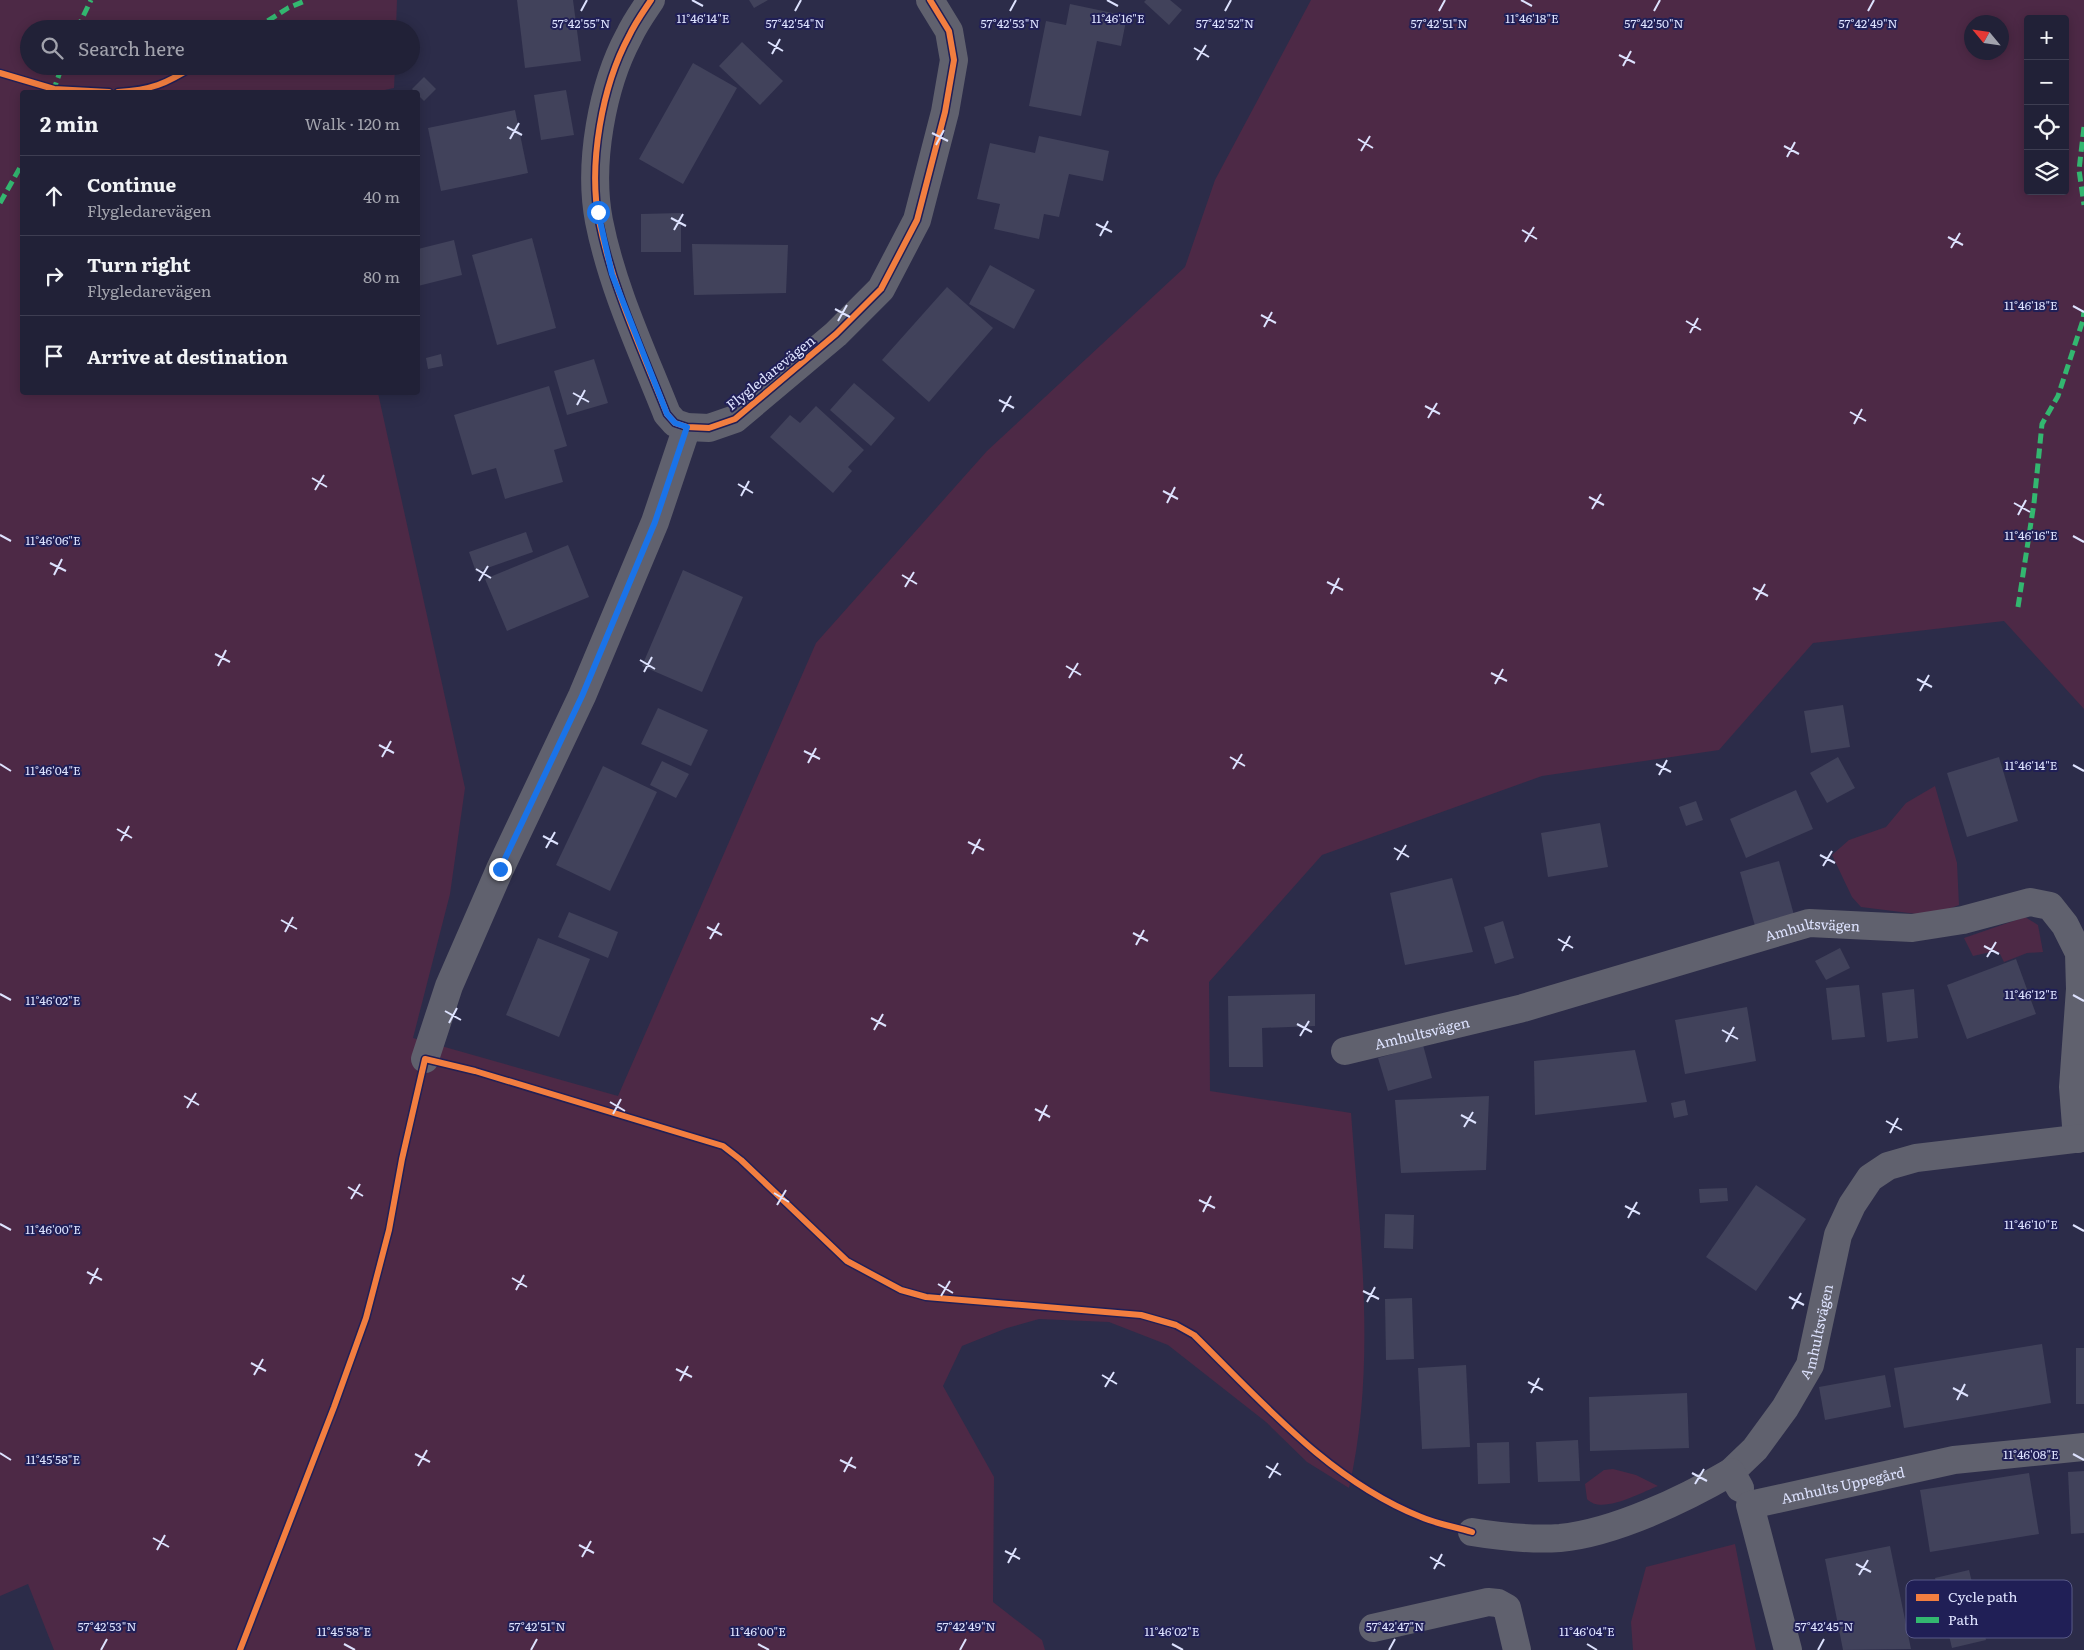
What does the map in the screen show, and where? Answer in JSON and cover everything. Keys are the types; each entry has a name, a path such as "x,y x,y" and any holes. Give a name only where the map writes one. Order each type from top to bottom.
{"street":[{"path":"425,1059 449,986 500,869 582,696 651,531 687,427 675,423 667,414 612,274 598,212 598,133 611,81 628,37 651,0"},
{"name":"Flygledarevägen","path":"687,427 709,428 735,419 836,334 881,289 917,220 948,95 954,60 949,30 930,0"},
{"name":"Amhultsvägen","path":"1345,1051 1523,1008 1809,923 1912,928 1963,920 2030,902 2050,906 2082,952 2073,1087 2080,1138 1916,1158 1888,1166 1870,1178 1852,1205 1838,1235 1810,1365 1785,1408 1755,1449 1731,1472 1694,1494 1612,1526 1562,1538 1516,1539 1472,1532"},
{"name":"Amhults Uppegård","path":"1750,1505 1954,1460 2084,1447"},
{"path":"1731,1472 1750,1505 1788,1650"},
{"path":"1373,1628 1488,1602 1498,1603 1507,1608 1517,1650"}],"shaded area":[{"path":"0,0 397,0 396,20 20,20 20,75 395,75 394,88 384,90 20,90 20,395 378,395 465,788 450,894 413,1038 618,1096 816,643 987,451 1185,267 1215,180 1311,0 2084,0 2084,709 2004,621 1813,643 1719,750 1542,776 1322,855 1209,982 1210,1091 1351,1113 1362,1254 1364,1348 1357,1442 1349,1488 1307,1462 1266,1422 1168,1345 1109,1322 1039,1319 1007,1328 962,1346 943,1386 994,1477 993,1602 1042,1640 1045,1650 54,1650 28,1584 0,1596"},
{"path":"1935,786 1957,863 1959,905 1938,913 1917,914 1861,907 1852,897 1832,855 1849,840 1886,827 1906,803"},
{"path":"2025,917 2038,925 2043,952 2027,953 2004,962 1999,952 1995,951 1973,956 1964,938"},
{"path":"1613,1469 1636,1475 1658,1486 1611,1504 1601,1505 1587,1499 1585,1484 1604,1470"},
{"path":"1735,1544 1756,1650 1633,1650 1631,1622 1646,1567"}],"building":[{"path":"517,0 573,0 581,61 525,68"},
{"path":"749,0 768,0 754,8"},
{"path":"1146,0 1170,0 1182,10 1169,25 1144,2"},
{"path":"1070,4 1127,16 1121,46 1097,41 1081,116 1029,106 1046,21 1066,25"},
{"path":"742,42 783,81 760,105 719,66"},
{"path":"693,63 737,88 683,184 639,159"},
{"path":"424,77 436,89 424,101 420,97 420,90 412,89"},
{"path":"566,90 574,135 541,140 534,95"},
{"path":"515,110 528,173 441,191 428,128"},
{"path":"1039,136 1109,151 1103,181 1069,174 1059,217 1044,214 1039,239 994,229 1000,204 977,199 990,143 1035,153"},
{"path":"681,213 681,252 641,252 641,214"},
{"path":"532,238 556,328 497,345 472,255"},
{"path":"454,240 462,275 420,286 420,248"},
{"path":"692,244 788,245 786,293 694,295"},
{"path":"990,265 1035,290 1014,329 969,304"},
{"path":"947,287 993,328 929,402 882,360"},
{"path":"441,354 443,366 428,369 426,358"},
{"path":"594,359 608,403 567,415 554,371"},
{"path":"854,383 895,418 871,446 830,410"},
{"path":"549,386 567,446 554,450 563,482 505,499 496,468 472,475 454,415"},
{"path":"816,406 864,450 848,467 852,471 833,493 770,437 790,415 800,423"},
{"path":"526,532 533,552 476,572 469,552"},
{"path":"568,545 589,597 507,631 485,579"},
{"path":"683,570 743,597 702,692 642,666"},
{"path":"1843,705 1850,747 1811,753 1804,711"},
{"path":"658,708 708,730 691,766 641,744"},
{"path":"1838,757 1855,788 1827,803 1810,773"},
{"path":"1999,757 2018,821 1967,837 1947,773"},
{"path":"662,761 689,774 676,798 650,785"},
{"path":"603,766 657,792 610,891 556,865"},
{"path":"1796,790 1813,829 1746,858 1730,819"},
{"path":"1696,801 1703,820 1686,826 1679,807"},
{"path":"1600,823 1608,867 1548,877 1541,833"},
{"path":"1779,861 1794,915 1755,926 1740,872"},
{"path":"1452,878 1473,952 1405,965 1390,893"},
{"path":"569,912 618,932 608,958 558,937"},
{"path":"1503,921 1514,958 1495,964 1484,927"},
{"path":"538,938 590,959 559,1037 506,1015"},
{"path":"1840,948 1850,968 1826,980 1815,961"},
{"path":"2016,959 2036,1014 1967,1039 1947,985"},
{"path":"1859,985 1865,1037 1832,1040 1826,988"},
{"path":"1914,989 1918,1038 1887,1042 1882,993"},
{"path":"1315,994 1315,1026 1262,1028 1263,1067 1229,1067 1228,996"},
{"path":"1747,1007 1756,1061 1685,1074 1675,1020"},
{"path":"1423,1045 1432,1078 1388,1091 1378,1058"},
{"path":"1635,1050 1647,1102 1535,1115 1534,1061"},
{"path":"1489,1096 1486,1170 1401,1173 1395,1100"},
{"path":"1685,1100 1688,1115 1674,1118 1671,1103"},
{"path":"1756,1185 1806,1219 1756,1291 1706,1257"},
{"path":"1727,1188 1728,1201 1700,1203 1699,1189"},
{"path":"1385,1214 1414,1215 1413,1249 1384,1248"},
{"path":"1412,1298 1414,1359 1386,1360 1385,1299"},
{"path":"2042,1344 2051,1403 1904,1428 1894,1368"},
{"path":"2076,1348 2084,1348 2084,1404 2076,1404"},
{"path":"1466,1365 1470,1447 1422,1449 1418,1368"},
{"path":"1885,1375 1891,1407 1825,1420 1819,1387"},
{"path":"1687,1393 1689,1448 1590,1451 1589,1397"},
{"path":"1578,1440 1580,1481 1538,1482 1536,1442"},
{"path":"1509,1442 1510,1483 1478,1484 1477,1443"},
{"path":"2084,1471 2084,1533 2071,1534 2068,1472"},
{"path":"2029,1473 2039,1534 1930,1552 1920,1490"},
{"path":"1890,1546 1906,1624 1906,1638 1909,1638 1911,1649 1843,1650 1825,1559"},
{"path":"1969,1570 1971,1580 1935,1580 1935,1578"},
{"path":"1950,1638 1986,1638 1986,1640 1952,1648"}],"marked path":[{"path":"81,20 91,0"},
{"path":"269,20 288,8 307,0"},
{"path":"54,90 59,75"},
{"path":"2084,127 2079,170 2084,205"},
{"path":"0,203 20,168"},
{"path":"2018,607 2034,503 2042,424 2058,396 2083,320 2084,311"}],"cycle path":[{"path":"651,0 634,27 611,78 600,126 595,175 596,199 599,221 612,270 638,343 667,414 675,423 687,427 709,428 735,419 836,334 881,289 917,220 945,112 954,60 949,31 930,0"},
{"path":"0,73 54,89 72,90"},
{"path":"140,90 158,85 178,75"},
{"path":"240,1650 334,1407 366,1318 389,1230 402,1159 425,1059 475,1071 723,1146 741,1160 847,1261 901,1290 926,1297 1141,1315 1176,1325 1194,1335 1299,1438 1357,1483 1388,1502 1421,1517 1472,1532"}],"route":[{"path":"500,869 582,696 655,522 687,427 675,423 667,414 612,274 598,212"}]}
